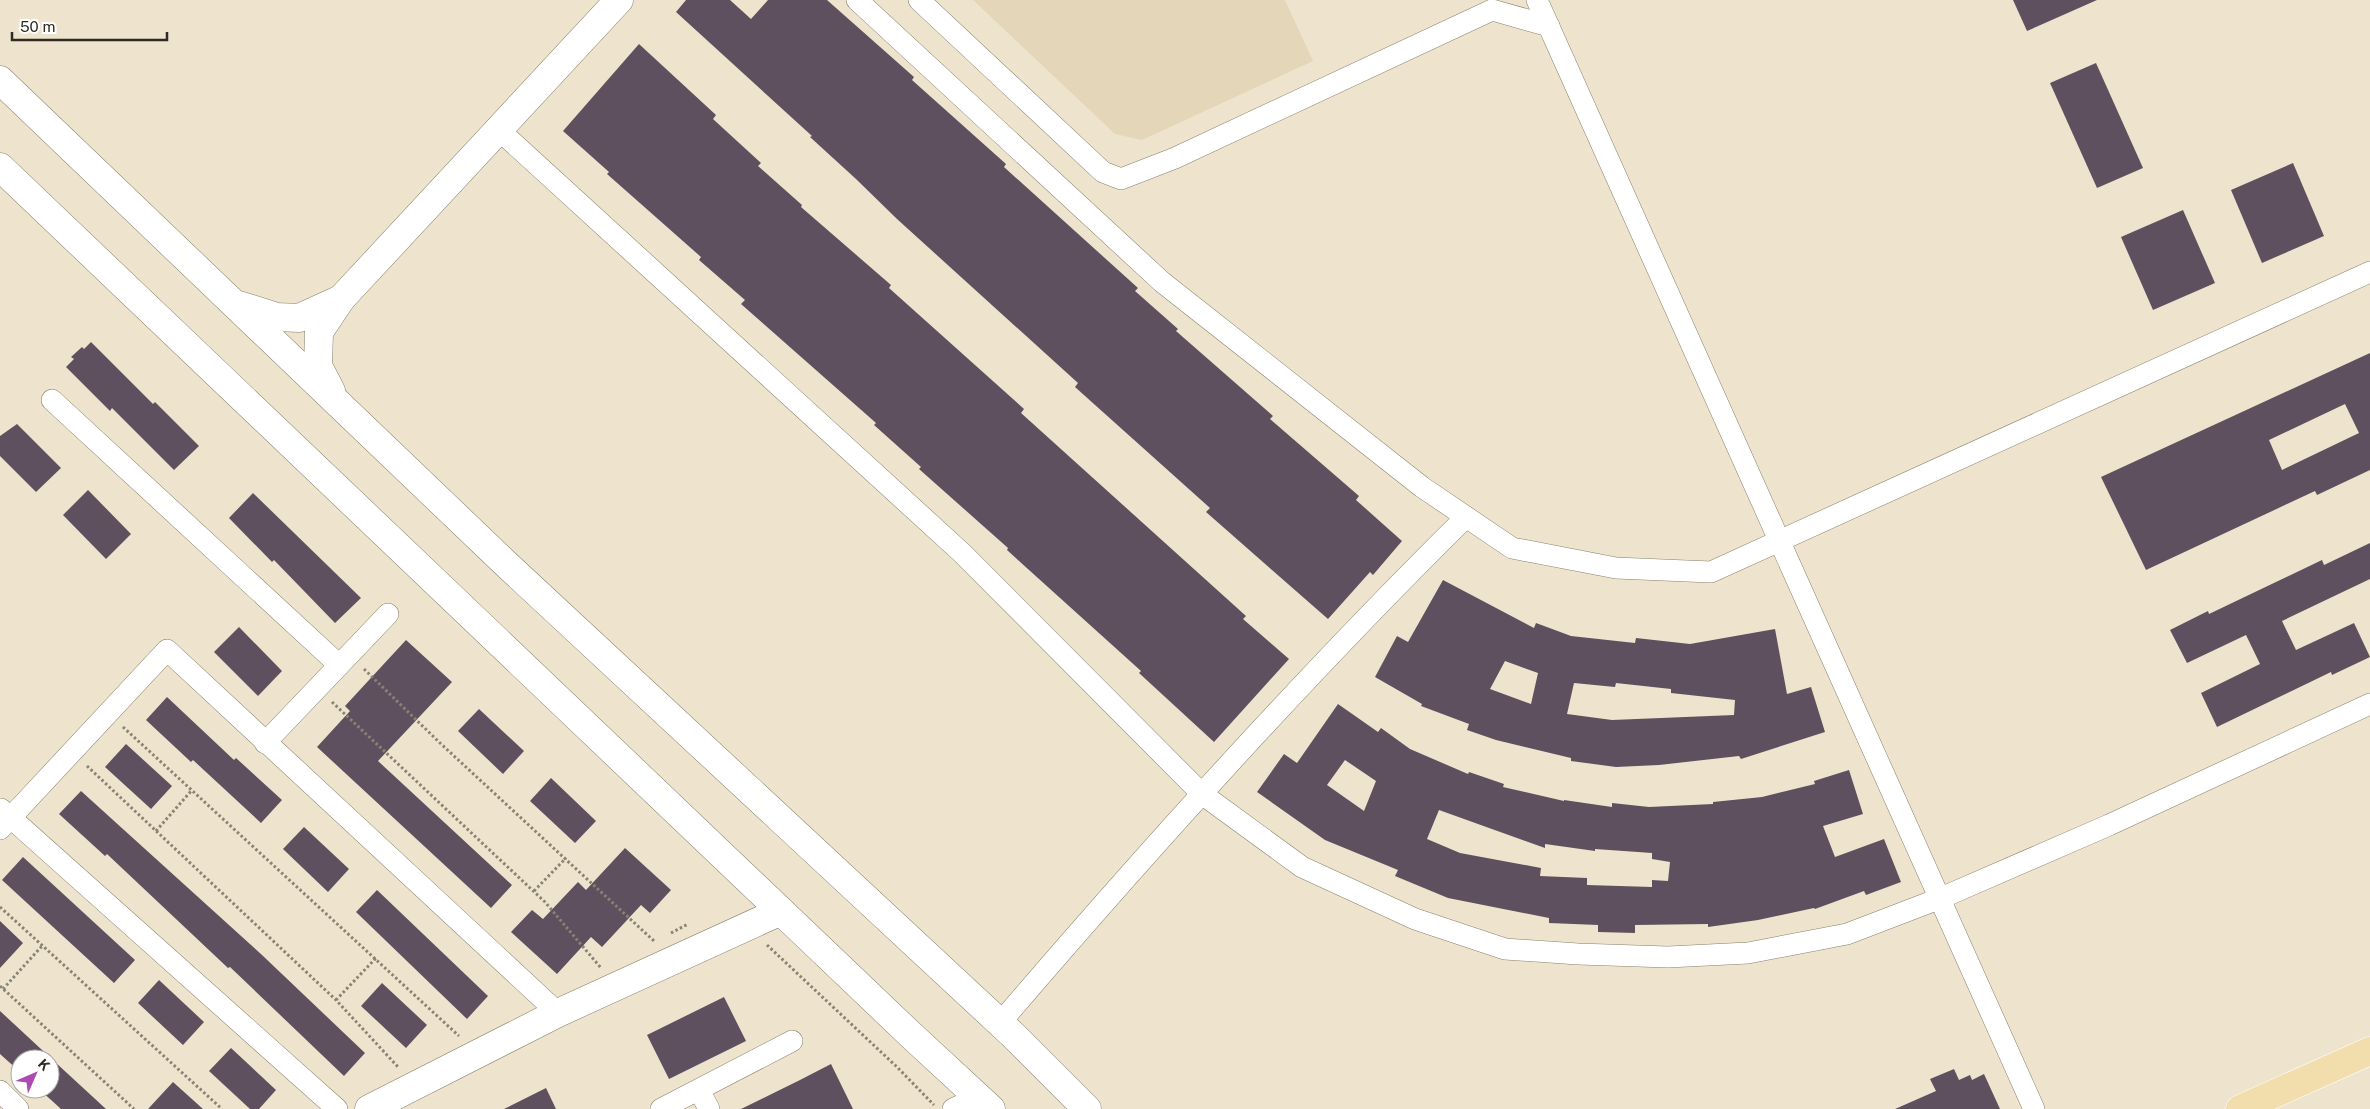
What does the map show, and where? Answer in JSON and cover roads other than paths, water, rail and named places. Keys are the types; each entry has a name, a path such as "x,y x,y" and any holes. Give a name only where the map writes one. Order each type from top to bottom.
{"main road":[{"path":"338,403 318,366 319,332 341,299 619,0"},
{"path":"0,80 505,563 1000,1023 1087,1109"},
{"path":"0,167 985,1103"},
{"path":"234,304 277,316 299,318 341,299"},
{"path":"369,1109 558,1014 781,911"},
{"path":"2240,1109 2370,1051"}],"street":[{"path":"857,0 1162,282 1422,487 1512,548 1616,568 1711,572 1781,542 2370,272"},
{"path":"919,0 1103,172 1121,179 1175,158 1492,10 1548,26"},
{"path":"1536,0 2034,1109"},
{"path":"499,130 962,553 1202,794 1302,868 1415,919 1505,949 1578,954 1668,956 1748,953 1847,934 1940,898 2118,821 2370,704"},
{"path":"52,400 344,660"},
{"path":"1000,1023 1134,867 1400,582 1466,517"},
{"path":"265,743 388,614"},
{"path":"337,1109 4,819 72,752 167,650 558,1014"},
{"path":"661,1109 792,1041"},
{"path":"699,1090 709,1109"},
{"path":"0,1091 18,1109"},
{"path":"952,1109 985,1103"}]}
